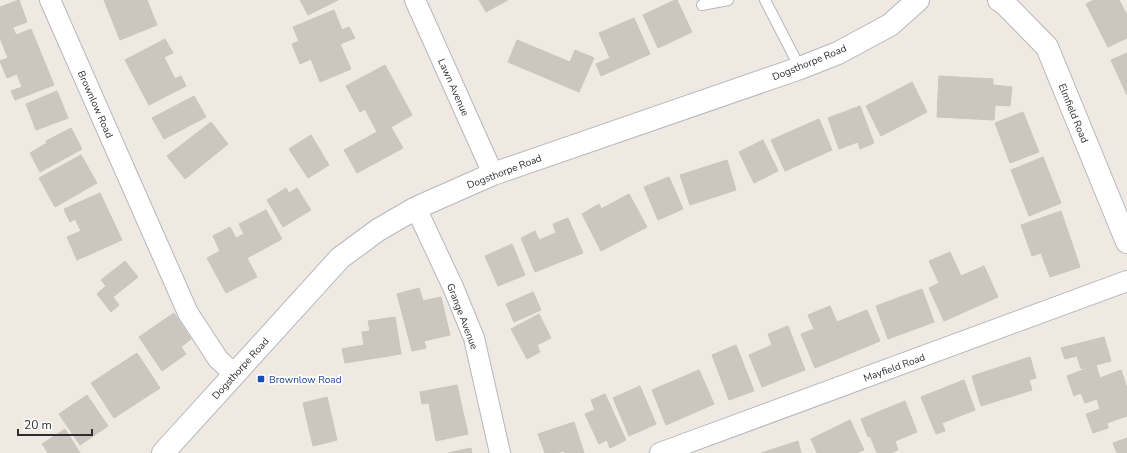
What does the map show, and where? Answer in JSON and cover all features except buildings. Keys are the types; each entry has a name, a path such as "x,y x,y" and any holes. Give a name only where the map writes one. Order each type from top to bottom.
{"street":[{"name":"Brownlow Road","path":"50,0 188,313 218,359 234,374"},
{"name":"Lawn Avenue","path":"415,0 493,174"},
{"name":"Dogsthorpe Road","path":"163,453 340,258 378,230 416,208 493,174 800,68 838,53 890,24 917,0"},
{"name":"Elmfield Road","path":"999,0 1005,4 1047,47 1127,242"},
{"name":"Grange Avenue","path":"416,208 453,287 474,338 500,453"},
{"name":"Mayfield Road","path":"660,453 1127,281"}],"lane":[{"path":"702,5 728,0"},
{"path":"765,0 800,68"}],"place":[{"name":"Brownlow Road","path":"261,379"}]}
